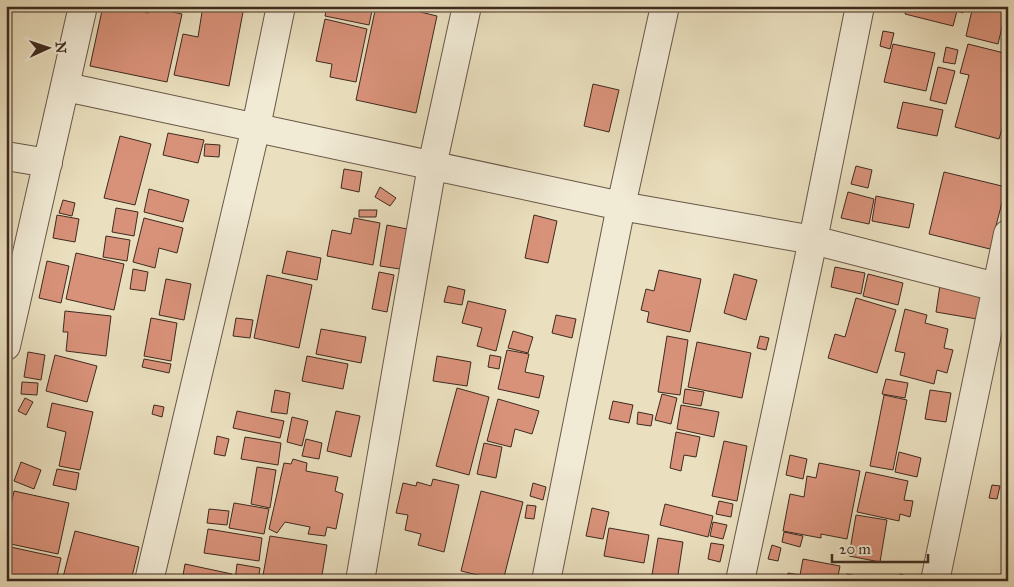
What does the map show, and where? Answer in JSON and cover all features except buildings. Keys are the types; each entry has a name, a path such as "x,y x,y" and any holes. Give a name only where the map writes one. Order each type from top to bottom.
{"street":[{"path":"6,346 66,88 83,6"},
{"path":"149,581 256,128 281,6"},
{"path":"360,581 432,166 467,6"},
{"path":"546,581 620,206 665,6"},
{"path":"740,581 813,240 860,6"},
{"path":"66,88 620,206 813,240 1002,289"},
{"path":"6,156 48,163"},
{"path":"935,581 1002,289 1008,234"}]}
